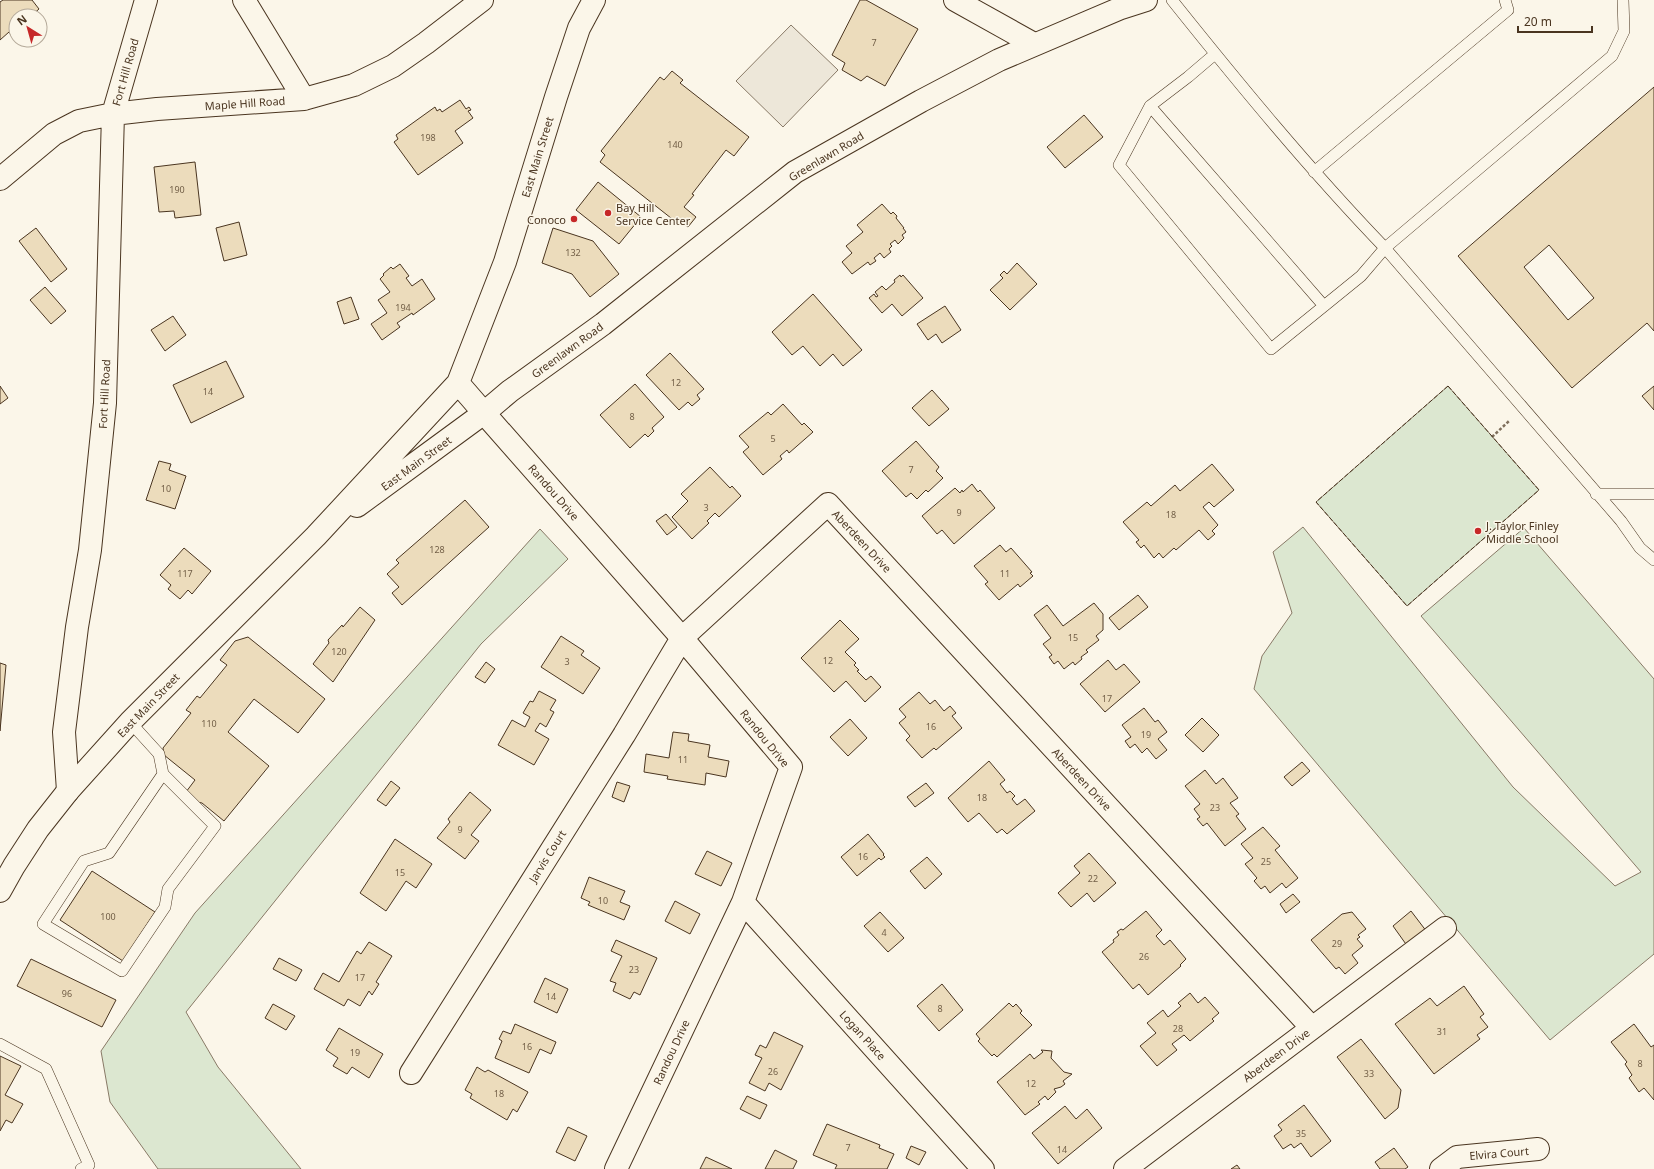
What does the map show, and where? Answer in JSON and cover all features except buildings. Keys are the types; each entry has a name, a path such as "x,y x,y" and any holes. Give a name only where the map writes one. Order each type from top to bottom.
{"street":[{"name":"Fort Hill Road","path":"68,791 64,732 77,628 90,550 105,403 113,114 146,0"},
{"path":"244,0 304,99"},
{"name":"Maple Hill Road","path":"0,179 54,134 79,121 113,114 157,109 304,99 354,85 393,66 482,0"},
{"name":"East Main Street","path":"0,891 38,829 68,791 130,722 316,536 458,382 505,262 579,28 594,0"},
{"path":"954,0 1034,44"},
{"name":"Greenlawn Road","path":"484,413 510,391 603,324 795,172 927,98 999,60 1121,8 1146,0"},
{"path":"458,382 484,413"},
{"name":"East Main Street","path":"316,536 484,413"},
{"name":"Randou Drive","path":"484,413 682,638 791,767 743,902 616,1169"},
{"name":"Aberdeen Drive","path":"682,638 828,504 1312,1028 1125,1169"},
{"name":"Jarvis Court","path":"411,1073 624,734 682,638"},
{"name":"Logan Place","path":"743,902 983,1169"},
{"path":"1312,1028 1446,928"},
{"name":"Elvira Court","path":"1441,1169 1457,1157 1538,1149"}],"lane":[{"path":"1172,0 1215,54 1314,172 1385,248 1596,494 1621,521 1640,548 1654,560"},
{"path":"1314,172 1508,10 1505,0"},
{"path":"1215,54 1150,106 1119,165 1271,349 1360,276 1385,248 1612,56 1624,31 1623,0"},
{"path":"1150,106 1324,306"},
{"path":"1596,494 1654,494"},
{"path":"130,722 159,754 163,774 214,826 168,890 165,907 122,971 43,924 84,861 109,853 163,774"},
{"path":"0,1044 46,1069 89,1165 81,1169"}],"path":[{"path":"1492,437 1509,421"}],"green space":[{"path":"1448,386 1539,490 1407,606 1316,502"},
{"path":"1303,527 1513,787 1615,886 1641,872 1421,616 1524,528 1654,679 1654,954 1550,1040 1254,689 1262,656 1292,613 1273,552"},
{"path":"540,529 568,559 481,644 186,1012 218,1067 301,1169 158,1169 110,1102 101,1051 195,913"}],"shaded area":[{"path":"791,25 838,70 783,127 736,81"}],"fence":[{"path":"1448,386 1539,490 1407,606 1316,502 1448,386"}],"place":[{"name":"Bay Hill Service Center","path":"608,213"},
{"name":"Conoco","path":"574,219"},
{"name":"J. Taylor Finley Middle School","path":"1478,531"}]}
